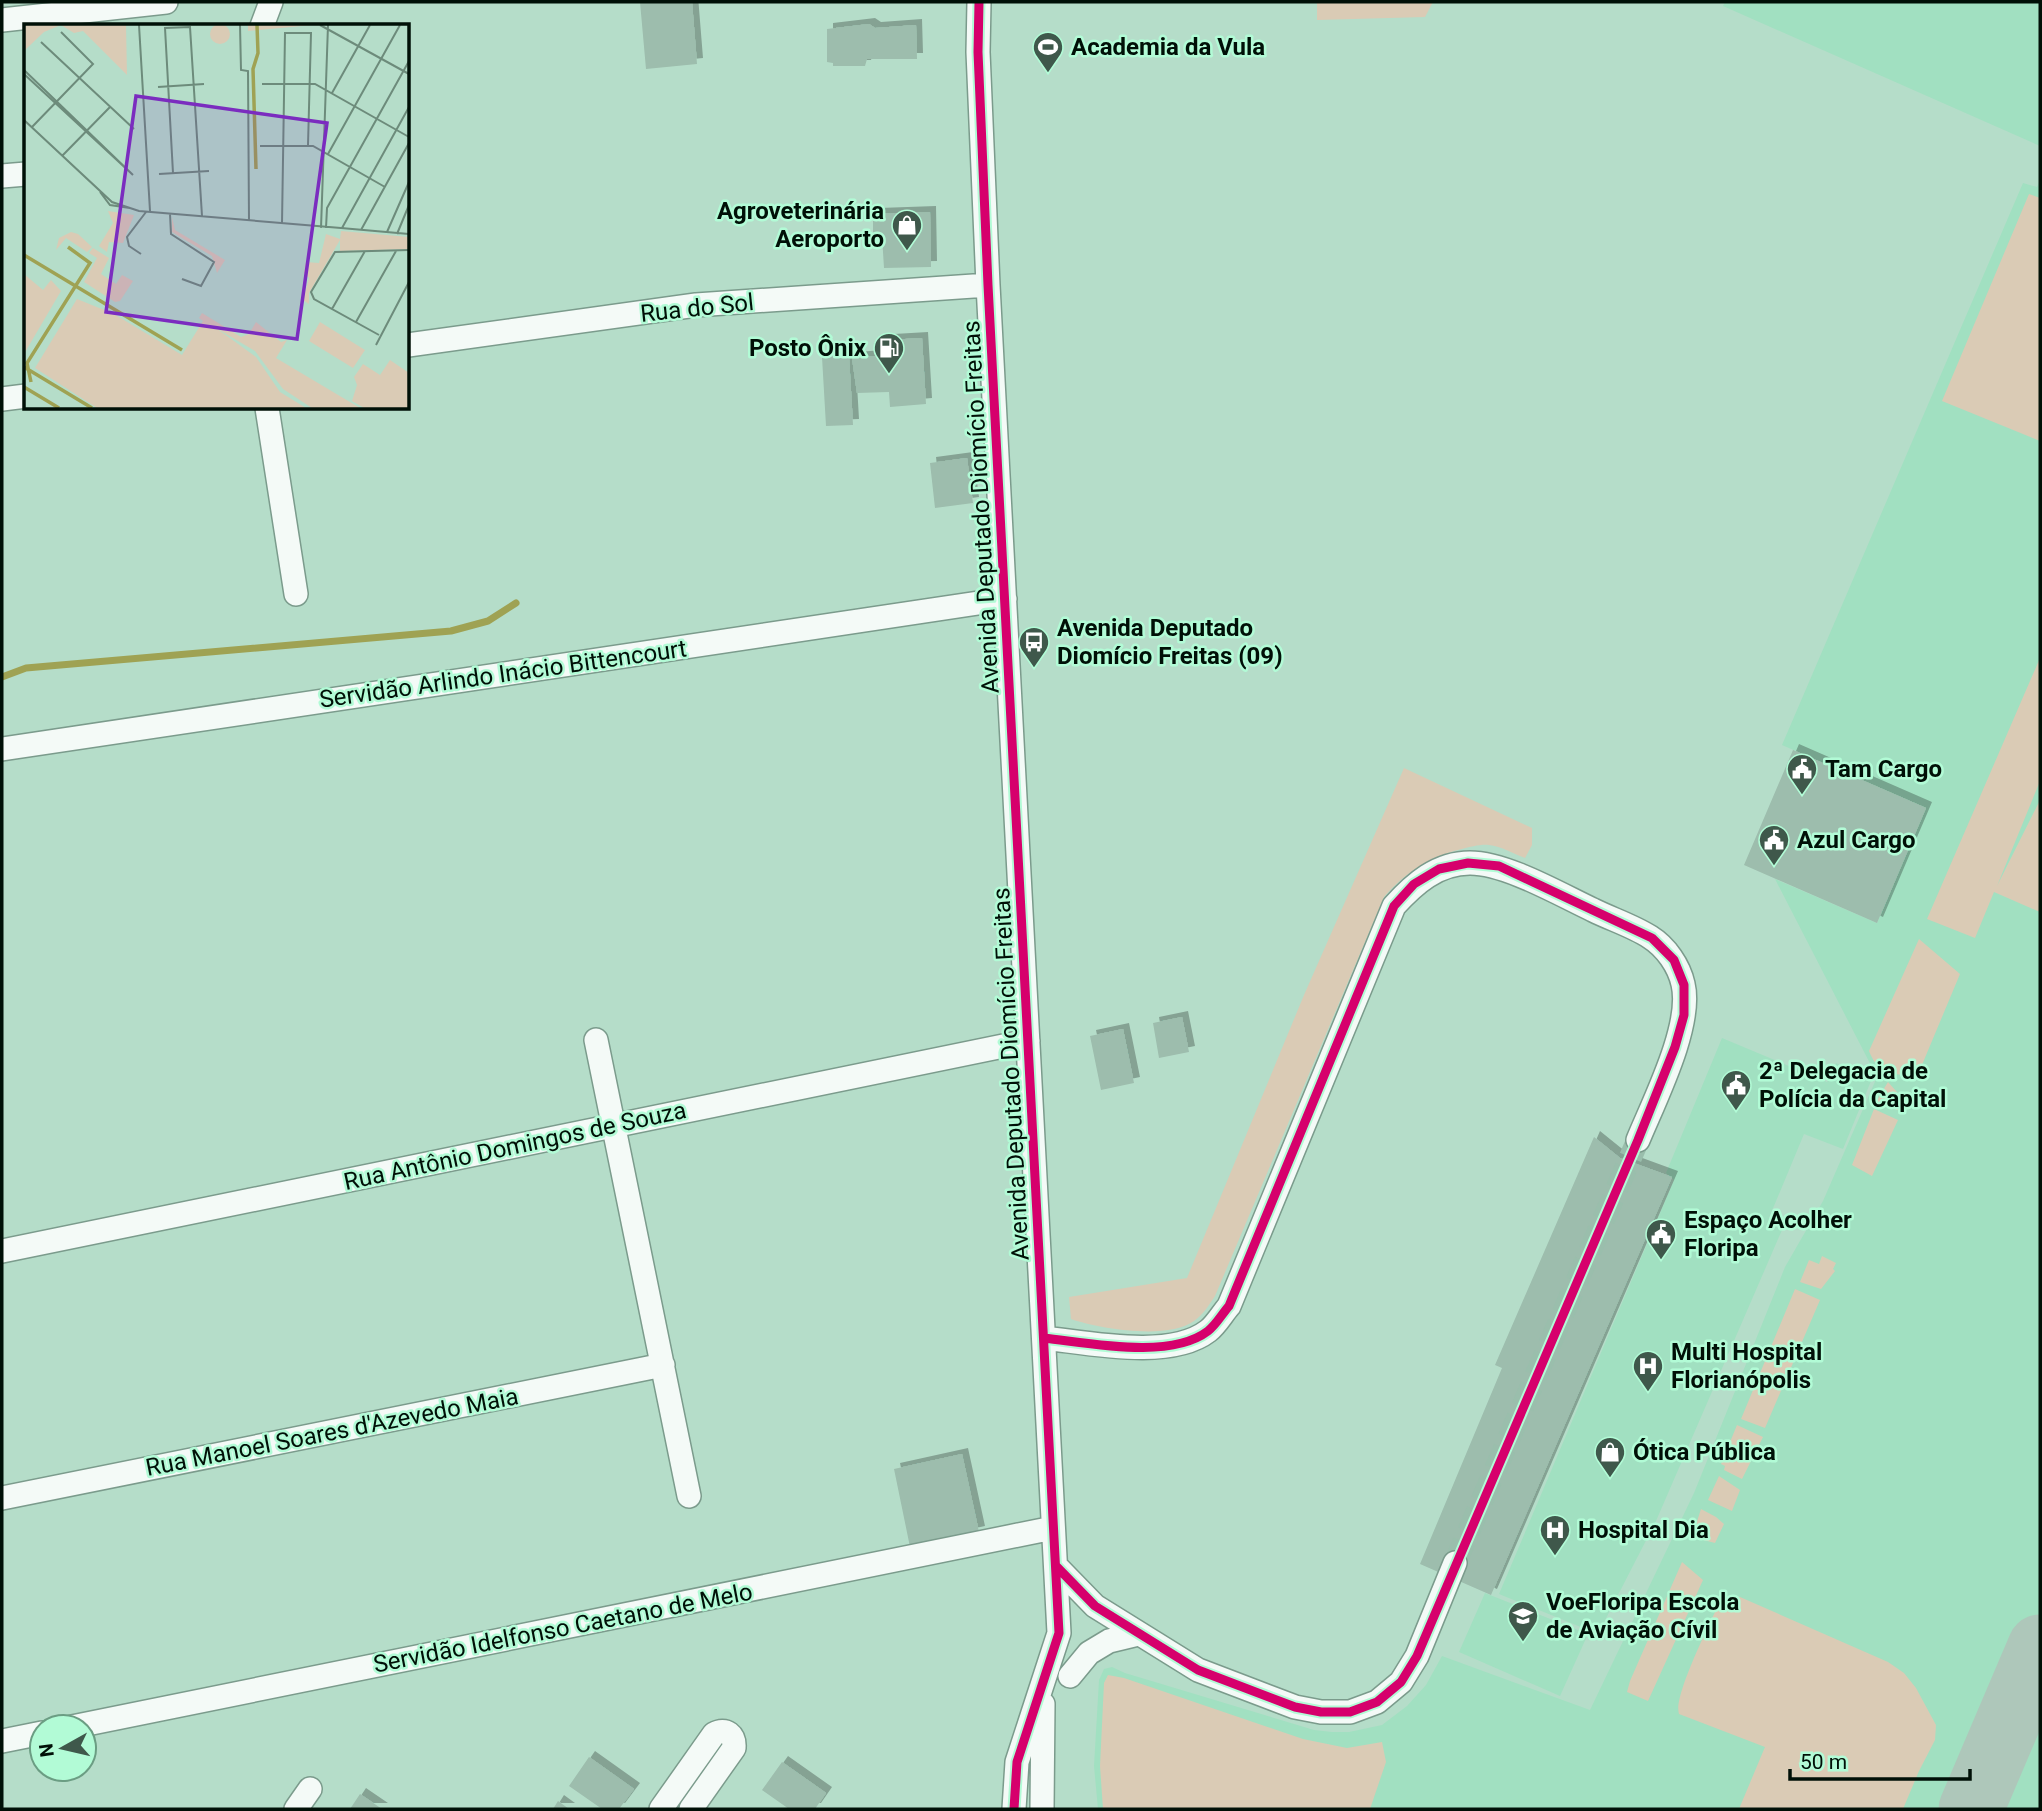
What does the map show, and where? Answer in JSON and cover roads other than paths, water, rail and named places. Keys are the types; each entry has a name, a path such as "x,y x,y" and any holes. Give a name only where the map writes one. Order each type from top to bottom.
{"street":[{"path":"2,20 166,2"},
{"path":"263,24 271,2"},
{"name":"Avenida Deputado Diomício Freitas","path":"967,2 978,52"},
{"name":"Avenida Deputado Diomício Freitas","path":"979,2 978,52 988,285 1059,1633 1017,1762 1014,1809"},
{"path":"2,176 24,174"},
{"name":"Rua do Sol","path":"410,345 696,305 988,285"},
{"path":"2,399 24,396"},
{"path":"267,410 296,594"},
{"name":"Servidão Arlindo Inácio Bittencourt","path":"2,749 1005,599"},
{"path":"1044,1338 1150,1348 1182,1344 1208,1331 1229,1307 1394,906 1413,884 1439,869 1468,863 1499,866 1652,938 1674,960 1684,985 1684,1014 1675,1047 1638,1140"},
{"path":"596,1040 689,1496"},
{"name":"Rua Antônio Domingos de Souza","path":"2,1251 1028,1041"},
{"name":"Rua Manoel Soares d'Azevedo Maia","path":"2,1498 663,1365"},
{"name":"Servidão Idelfonso Caetano de Melo","path":"98,1722 1053,1528"},
{"path":"1056,1566 1095,1606 1198,1670 1295,1707 1321,1712 1350,1712 1377,1702 1401,1682 1417,1656 1455,1563"},
{"path":"1070,1676 1088,1653 1109,1641 1138,1634"},
{"path":"1042,1809 1043,1683"},
{"path":"661,1809 714,1734 724,1732 735,1740 734,1748 691,1809"},
{"path":"2,1741 28,1736"},
{"path":"296,1809 310,1789"}],"waterway":[{"path":"2,677 26,668 451,631 488,621 516,603"}],"tunnel":[{"path":"1455,1563 1638,1140"}],"place":[{"name":"Academia da Vula","path":"1048,74"},
{"name":"Agroveterinária Aeroporto","path":"907,252"},
{"name":"Posto Ônix","path":"889,375"},
{"name":"Avenida Deputado Diomício Freitas (09)","path":"1034,669"},
{"name":"Tam Cargo","path":"1802,796"},
{"name":"Azul Cargo","path":"1774,867"},
{"name":"2ª Delegacia de Polícia da Capital","path":"1736,1112"},
{"name":"Espaço Acolher Floripa","path":"1661,1261"},
{"name":"Multi Hospital Florianópolis","path":"1648,1393"},
{"name":"Ótica Pública","path":"1610,1479"},
{"name":"Hospital Dia","path":"1555,1557"},
{"name":"VoeFloripa Escola de Aviação Cívil","path":"1523,1643"}]}
